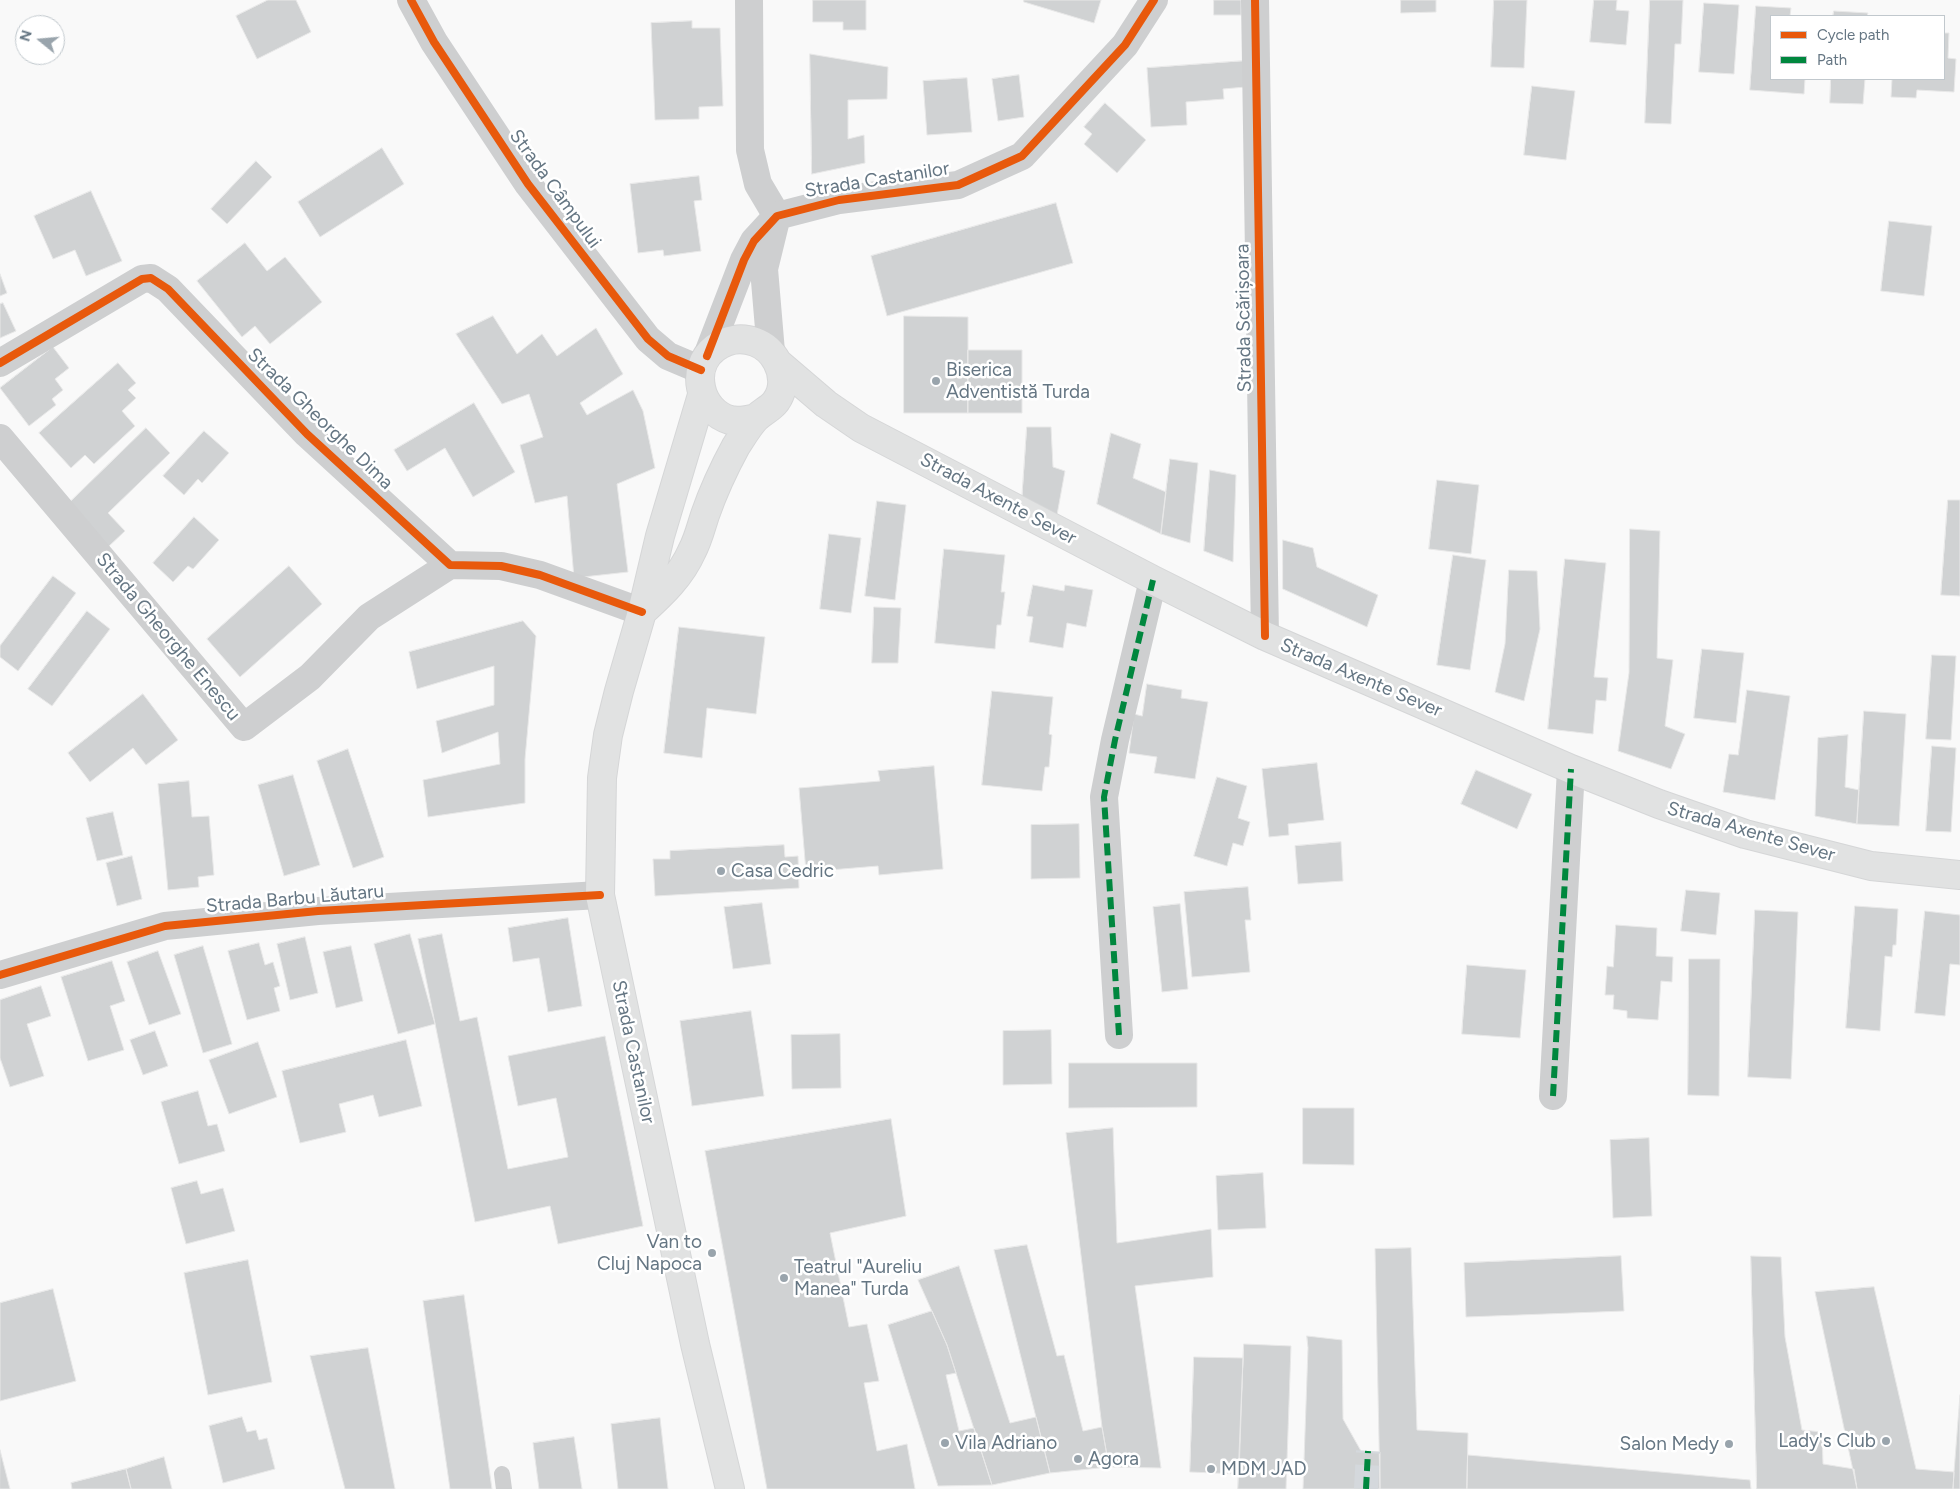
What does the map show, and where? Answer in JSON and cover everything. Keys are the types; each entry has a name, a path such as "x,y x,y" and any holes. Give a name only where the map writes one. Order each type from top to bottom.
{"main road":[{"path":"738,339 750,340 761,344 774,358 782,376 781,389 776,401 767,411 756,418 744,421 731,420 719,415 709,406 703,374 716,348 726,342 738,339"},
{"name":"Strada Axente Sever","path":"774,358 826,404 861,428 1265,636 1571,769 1659,804 1745,834 1871,866 1960,875"},
{"name":"Strada Castanilor","path":"703,374 642,612 608,735 602,778 600,895 696,1344 730,1489"},
{"path":"642,612 670,587 692,551 720,479 736,446 756,418"}],"street":[{"name":"Strada Câmpului","path":"411,0 434,42 528,184 648,339 668,356 703,374"},
{"path":"749,0 750,150 758,184 777,216 764,268 774,358"},
{"name":"Strada Castanilor","path":"703,374 744,260 754,241 777,216 839,200 958,184 1022,156 1125,45 1154,0"},
{"name":"Strada Scărișoara","path":"1254,0 1265,636"},
{"name":"Strada Gheorghe Dima","path":"0,363 142,279 151,278 168,289 307,434 450,565"},
{"name":"Strada Gheorghe Enescu","path":"0,438 244,727 310,677 369,617 450,565"},
{"path":"450,565 476,564 511,568 540,575 642,612"},
{"path":"1119,1035 1104,797 1115,740 1153,580"},
{"path":"1552,1096 1571,769"},
{"name":"Strada Barbu Lăutaru","path":"0,975 165,926 318,911 600,895"}],"building":[{"path":"268,0 296,0 311,32 257,59 236,16"},
{"path":"813,0 866,0 866,30 843,30 843,22 813,22"},
{"path":"1024,0 1101,0 1094,23 1024,2"},
{"path":"1214,0 1241,0 1241,15 1214,15"},
{"path":"1401,0 1436,0 1436,12 1401,13"},
{"path":"1494,0 1527,0 1524,68 1491,67"},
{"path":"1594,0 1617,0 1616,10 1629,11 1626,45 1590,42"},
{"path":"1650,0 1683,0 1681,44 1675,44 1671,124 1645,123"},
{"path":"1704,3 1739,5 1734,74 1699,72"},
{"path":"1756,6 1791,8 1790,15 1770,15 1770,80 1805,80 1804,94 1750,90"},
{"path":"1834,11 1868,13 1867,15 1833,15"},
{"path":"692,21 692,28 720,28 723,106 699,107 699,119 655,120 651,23"},
{"path":"1945,33 1949,33 1948,58 1956,59 1954,92 1917,90 1916,98 1891,97 1892,80 1945,80"},
{"path":"810,54 888,67 887,99 848,100 848,139 864,135 865,163 812,174"},
{"path":"1244,61 1246,87 1223,89 1224,99 1186,102 1187,125 1151,127 1147,68"},
{"path":"1019,75 1024,117 998,121 992,79"},
{"path":"967,78 972,132 927,135 923,81"},
{"path":"1831,80 1865,80 1863,104 1830,103"},
{"path":"1532,86 1575,91 1566,160 1524,155"},
{"path":"1105,103 1146,140 1117,173 1084,144 1092,134 1084,127"},
{"path":"382,148 404,184 320,237 298,202"},
{"path":"256,161 272,177 227,224 211,209"},
{"path":"699,176 702,200 694,201 701,251 664,256 663,250 638,253 630,184"},
{"path":"91,191 122,261 86,276 75,250 53,259 34,216"},
{"path":"1056,203 1073,263 887,316 871,256"},
{"path":"1889,221 1932,226 1924,296 1881,291"},
{"path":"245,243 267,271 285,257 322,302 270,344 255,326 242,337 197,281"},
{"path":"0,274 7,293 0,296"},
{"path":"3,303 16,331 0,338 0,304"},
{"path":"493,316 517,354 542,334 557,356 596,328 623,374 580,403 587,415 633,390 643,411 655,468 617,484 628,572 574,578 567,496 535,503 520,445 543,437 529,394 502,404 456,334"},
{"name":"Biserica Adventistă Turda","path":"904,316 968,317 968,413 904,413"},
{"path":"53,347 69,368 55,379 63,390 52,399 56,405 29,426 0,388"},
{"path":"968,350 1022,350 1022,413 968,413"},
{"path":"118,363 136,383 128,390 136,398 122,411 135,426 94,464 85,455 71,468 39,433"},
{"path":"474,403 515,472 473,497 445,448 407,471 394,450"},
{"path":"1027,427 1051,427 1053,467 1065,471 1057,515 1022,500"},
{"path":"146,428 170,453 108,513 125,531 107,548 66,506"},
{"path":"204,431 229,453 202,483 198,479 184,495 163,476"},
{"path":"1111,433 1141,444 1133,478 1166,492 1161,534 1097,504"},
{"path":"1170,459 1198,463 1190,543 1161,534"},
{"path":"1210,470 1236,475 1233,562 1204,551"},
{"path":"1437,480 1479,485 1471,554 1429,549"},
{"path":"1948,500 1960,500 1960,596 1941,595"},
{"path":"877,501 906,505 895,600 865,596"},
{"path":"194,517 219,540 193,569 188,566 173,582 153,563"},
{"path":"1630,529 1660,531 1657,658 1673,660 1665,726 1685,734 1671,769 1618,751 1629,673"},
{"path":"829,534 861,538 851,613 820,609"},
{"path":"1283,540 1313,548 1317,567 1378,595 1367,627 1283,589"},
{"path":"944,549 1005,555 1001,592 1005,592 1001,625 997,625 995,649 935,643"},
{"path":"1453,555 1486,560 1470,670 1437,665"},
{"path":"1565,559 1606,563 1594,677 1608,678 1606,701 1596,700 1593,734 1548,729"},
{"path":"289,566 322,604 240,677 207,639"},
{"path":"1509,570 1537,571 1540,629 1524,701 1495,692 1505,644"},
{"path":"53,576 76,593 18,671 0,657 0,646"},
{"path":"1033,585 1064,591 1065,585 1093,590 1086,627 1067,623 1063,648 1029,642 1033,617 1027,616"},
{"path":"874,607 901,608 898,663 872,663"},
{"path":"87,611 110,629 52,706 28,689"},
{"path":"523,621 536,636 525,759 525,803 428,817 423,780 500,764 498,732 442,753 436,721 494,705 494,666 417,689 409,652"},
{"path":"679,627 765,637 756,714 707,708 702,758 664,753"},
{"path":"1702,649 1744,653 1736,723 1694,718"},
{"path":"1932,655 1956,656 1951,740 1926,739"},
{"path":"1147,684 1182,690 1181,698 1208,702 1195,779 1154,773 1157,757 1129,753 1134,714 1142,716"},
{"path":"1747,690 1790,696 1775,800 1723,792 1729,754 1738,755"},
{"path":"992,691 1053,697 1049,734 1052,735 1049,767 1045,767 1042,791 982,785"},
{"path":"143,694 178,740 146,765 133,748 90,782 68,753"},
{"path":"1864,711 1906,714 1899,826 1857,824"},
{"path":"1848,735 1845,787 1859,790 1857,824 1815,816 1818,738"},
{"path":"1932,746 1956,748 1951,832 1926,831"},
{"path":"348,749 384,857 353,868 317,761"},
{"path":"1317,763 1324,820 1288,824 1289,835 1269,837 1262,769"},
{"path":"934,766 943,869 879,875 878,866 806,872 799,788 880,781 878,771"},
{"path":"1476,770 1532,794 1517,829 1461,804"},
{"path":"293,775 320,865 284,876 258,785"},
{"path":"1217,777 1247,786 1238,818 1250,822 1243,846 1233,843 1227,866 1194,856"},
{"path":"189,781 192,817 209,816 214,875 198,877 199,887 168,890 158,784"},
{"path":"113,812 123,855 97,861 86,818"},
{"path":"1079,824 1080,878 1031,879 1031,825"},
{"path":"1341,842 1343,881 1298,884 1295,846"},
{"path":"784,845 785,857 798,856 799,888 655,896 653,859 670,859 670,851"},
{"path":"132,856 142,899 117,906 106,863"},
{"path":"1248,887 1251,920 1245,920 1250,972 1192,977 1184,892"},
{"path":"1686,890 1720,893 1716,935 1681,931"},
{"path":"762,903 771,964 733,969 724,907"},
{"path":"1180,904 1188,989 1162,992 1153,907"},
{"path":"1855,906 1898,909 1896,945 1893,945 1892,957 1885,956 1880,1031 1846,1028"},
{"path":"1755,910 1798,912 1791,1079 1748,1077"},
{"path":"1925,911 1960,915 1960,965 1950,964 1945,1016 1915,1013"},
{"path":"568,918 582,1006 548,1012 539,958 513,962 508,928"},
{"path":"1616,925 1657,928 1656,956 1673,957 1672,982 1661,981 1658,1020 1627,1018 1627,1011 1613,1009 1614,995 1605,995 1607,966 1613,967"},
{"path":"410,934 435,1024 398,1034 374,944"},
{"path":"442,934 460,1021 477,1017 508,1169 568,1157 556,1098 518,1106 508,1056 605,1036 643,1226 558,1244 550,1206 475,1222 418,939"},
{"path":"305,937 318,993 290,1000 277,944"},
{"path":"259,943 265,965 273,962 280,986 274,988 280,1011 247,1020 228,951"},
{"path":"203,946 232,1044 203,1053 174,955"},
{"path":"351,946 363,1001 336,1008 323,952"},
{"path":"158,951 181,1014 149,1025 127,962"},
{"path":"1689,959 1720,959 1719,1096 1688,1095"},
{"path":"112,961 125,1001 110,1006 124,1050 88,1061 61,977"},
{"path":"1467,965 1526,970 1520,1038 1462,1034"},
{"path":"41,986 51,1016 27,1024 44,1076 10,1087 0,1058 0,1000"},
{"path":"751,1011 764,1096 692,1106 680,1021"},
{"path":"1051,1030 1052,1084 1003,1085 1003,1031"},
{"path":"155,1031 168,1066 143,1075 130,1040"},
{"path":"840,1034 841,1088 792,1089 791,1035"},
{"path":"406,1040 422,1106 379,1117 373,1095 339,1104 346,1132 300,1143 282,1071"},
{"path":"258,1042 277,1097 229,1114 209,1060"},
{"path":"1069,1063 1197,1063 1197,1107 1069,1108"},
{"path":"198,1091 208,1126 217,1124 225,1151 179,1164 161,1102"},
{"path":"1303,1108 1354,1108 1354,1165 1303,1164"},
{"name":"Teatrul \"Aureliu Manea\" Turda","path":"891,1119 906,1216 830,1233 849,1327 867,1324 879,1381 864,1383 877,1451 907,1444 915,1489 767,1489 705,1151"},
{"path":"1113,1128 1117,1243 1211,1229 1213,1277 1135,1286 1161,1468 1109,1467 1102,1427 1066,1133"},
{"path":"1649,1138 1652,1216 1613,1218 1610,1140"},
{"path":"1263,1173 1266,1228 1218,1230 1216,1176"},
{"path":"197,1181 201,1194 223,1188 235,1231 186,1244 171,1188"},
{"path":"1027,1245 1057,1356 1064,1355 1083,1431 1102,1427 1109,1467 1050,1473 994,1250"},
{"path":"1411,1248 1417,1430 1468,1433 1467,1489 1380,1489 1375,1249"},
{"path":"1621,1256 1624,1311 1466,1317 1464,1263"},
{"path":"1751,1256 1781,1257 1785,1337 1802,1430 1822,1432 1823,1464 1854,1469 1857,1489 1757,1489"},
{"path":"248,1260 272,1382 208,1395 184,1273"},
{"path":"959,1266 1010,1423 1036,1417 1050,1473 992,1485 947,1345 918,1280"},
{"path":"1874,1287 1916,1469 1954,1472 1953,1489 1857,1489 1815,1292"},
{"path":"53,1289 76,1381 0,1401 0,1303"},
{"path":"464,1295 492,1489 450,1489 423,1301"},
{"path":"932,1311 947,1345 956,1373 946,1375 959,1431 974,1428 992,1485 938,1486 888,1325"},
{"path":"1307,1336 1342,1340 1343,1419 1361,1451 1380,1452 1380,1489 1303,1489"},
{"path":"1244,1344 1291,1346 1286,1489 1238,1489"},
{"path":"368,1348 395,1489 345,1489 310,1356"},
{"path":"1194,1357 1243,1358 1239,1474 1190,1472"},
{"path":"1960,1395 1960,1489 1953,1489 1954,1472"},
{"path":"242,1417 247,1432 256,1430 259,1440 267,1438 275,1469 223,1483 209,1426"},
{"path":"660,1418 668,1489 618,1489 611,1424"},
{"path":"574,1437 582,1489 539,1489 533,1443"},
{"path":"0,1450 10,1489 0,1489"},
{"path":"1468,1455 1750,1480 1751,1489 1467,1489"},
{"path":"164,1457 172,1489 131,1489 126,1469"},
{"path":"126,1469 131,1489 72,1489 71,1483"}],"tunnel":[{"path":"1366,1489 1368,1451"}],"marked path":[{"path":"1119,1035 1104,797 1115,740 1153,580"},
{"path":"1553,1096 1571,769"},
{"path":"1366,1489 1368,1451"}],"cycle path":[{"path":"411,0 434,42 528,184 648,339 668,356 701,370"},
{"path":"707,356 744,260 754,241 777,216 839,200 958,185 1022,156 1125,45 1154,0"},
{"path":"1255,0 1265,636"},
{"path":"0,363 142,279 151,278 168,289 307,434 450,565 501,566 540,575 642,612"},
{"path":"0,975 165,926 318,911 600,895"}],"place":[{"name":"Biserica Adventistă Turda","path":"936,381"},
{"name":"Casa Cedric","path":"721,871"},
{"name":"Van to Cluj Napoca","path":"712,1253"},
{"name":"Teatrul \"Aureliu Manea\" Turda","path":"784,1278"},
{"name":"Lady's Club","path":"1886,1441"},
{"name":"Vila Adriano","path":"945,1443"},
{"name":"Salon Medy","path":"1729,1444"},
{"name":"Agora","path":"1078,1459"},
{"name":"MDM JAD","path":"1211,1469"}]}
